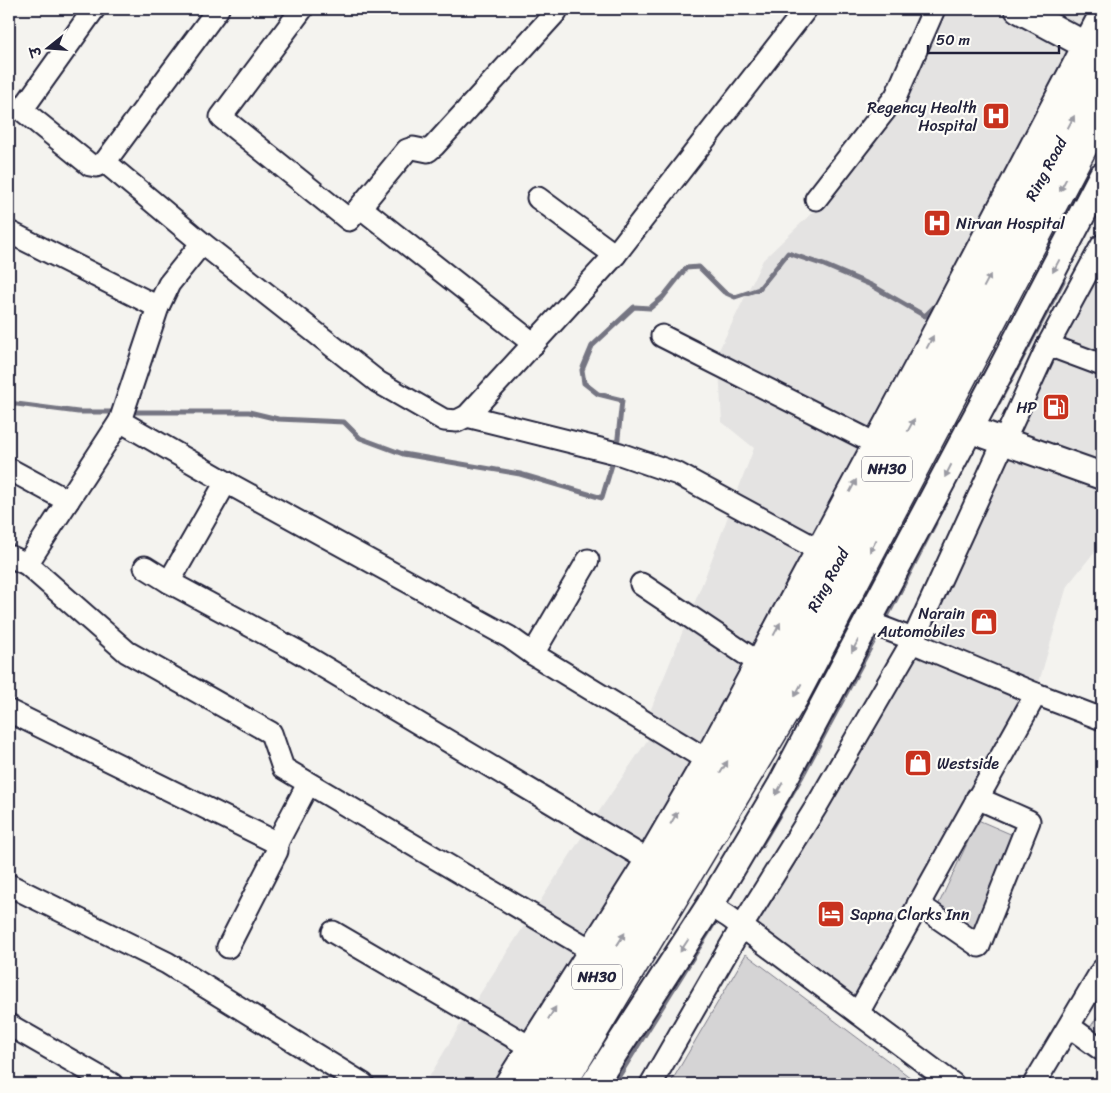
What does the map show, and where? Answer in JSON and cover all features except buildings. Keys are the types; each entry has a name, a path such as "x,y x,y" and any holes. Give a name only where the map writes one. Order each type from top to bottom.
{"highway":[{"name":"Ring Road","path":"530,1084 539,1052 656,865 771,689 830,554 1097,54"},
{"name":"Ring Road","path":"562,1084 794,697 1099,125"}],"street":[{"path":"94,9 16,105 90,165 96,166 105,162 218,9"},
{"path":"302,9 221,117 349,220 407,150 413,148 428,150 434,146 555,10"},
{"path":"105,162 202,243 378,382 444,420 457,421 467,416 615,255 806,9"},
{"path":"816,199 896,96 934,9"},
{"path":"1018,9 1097,54 1102,15"},
{"path":"594,1084 724,914 816,807 909,640 986,435 1069,241 1102,176"},
{"path":"538,198 615,255"},
{"path":"360,207 534,344"},
{"path":"9,232 158,307"},
{"path":"651,1084 780,787 986,435 1048,345 1101,251 1069,241"},
{"path":"202,243 179,269 158,307 120,421 68,501 18,560 127,652 271,733 283,768 591,950"},
{"path":"662,336 885,451"},
{"path":"1048,345 1102,365"},
{"path":"467,416 614,452 678,474 830,554 759,663 707,760 656,865 591,950 539,1052 508,1084"},
{"path":"120,421 226,482 509,637 533,654 707,760"},
{"path":"986,435 1102,476"},
{"path":"9,469 68,501"},
{"path":"169,582 226,482"},
{"path":"533,654 588,560"},
{"path":"145,567 169,582 297,651 656,865"},
{"path":"641,584 759,663"},
{"path":"874,625 1036,694 1102,719"},
{"path":"858,1013 976,798 1036,694"},
{"path":"9,711 277,844"},
{"path":"228,947 277,851 277,844 308,784"},
{"path":"918,904 979,946 1029,821 976,798"},
{"path":"9,886 167,963 363,1084"},
{"path":"724,914 953,1084"},
{"path":"333,932 539,1052"},
{"path":"1034,1084 1070,1027 1102,970"},
{"path":"9,1025 112,1084"},
{"path":"1070,1027 1102,1050"}],"shaded area":[{"path":"943,9 1102,9 703,753 658,724 651,709 705,577 754,448 722,422 718,352 763,260 818,207 867,154 900,99"},
{"path":"1102,258 1102,551 1096,550 1067,586 1033,703 857,1006 746,926 953,562"},
{"path":"653,732 698,759 500,1084 425,1084 463,1020 587,829"},
{"path":"978,820 1015,836 976,936 936,910"},
{"path":"746,954 919,1084 670,1084"},
{"path":"1102,1010 1102,1045 1086,1033"},
{"path":"324,1069 369,1084 314,1084"}],"waterway":[{"path":"617,447 622,400 598,394 584,383 582,370 592,346 634,307 650,308 663,297 686,268 699,267 724,292 735,297 759,289 788,253 824,265 871,285 925,316 935,306"},
{"path":"994,411 1063,281"},
{"path":"9,403 78,412 118,412"},
{"path":"129,412 249,412 278,419 344,422 360,438 403,454 520,474 602,498 614,458"},
{"path":"884,622 935,523"},
{"path":"760,847 801,778 879,631"},
{"path":"614,1084 718,917"}],"place":[{"name":"Regency Health Hospital","path":"996,116"},
{"name":"Nirvan Hospital","path":"937,223"},
{"name":"HP","path":"1056,407"},
{"name":"Narain Automobiles","path":"984,622"},
{"name":"Westside","path":"918,763"},
{"name":"Sapna Clarks Inn","path":"831,914"}]}
